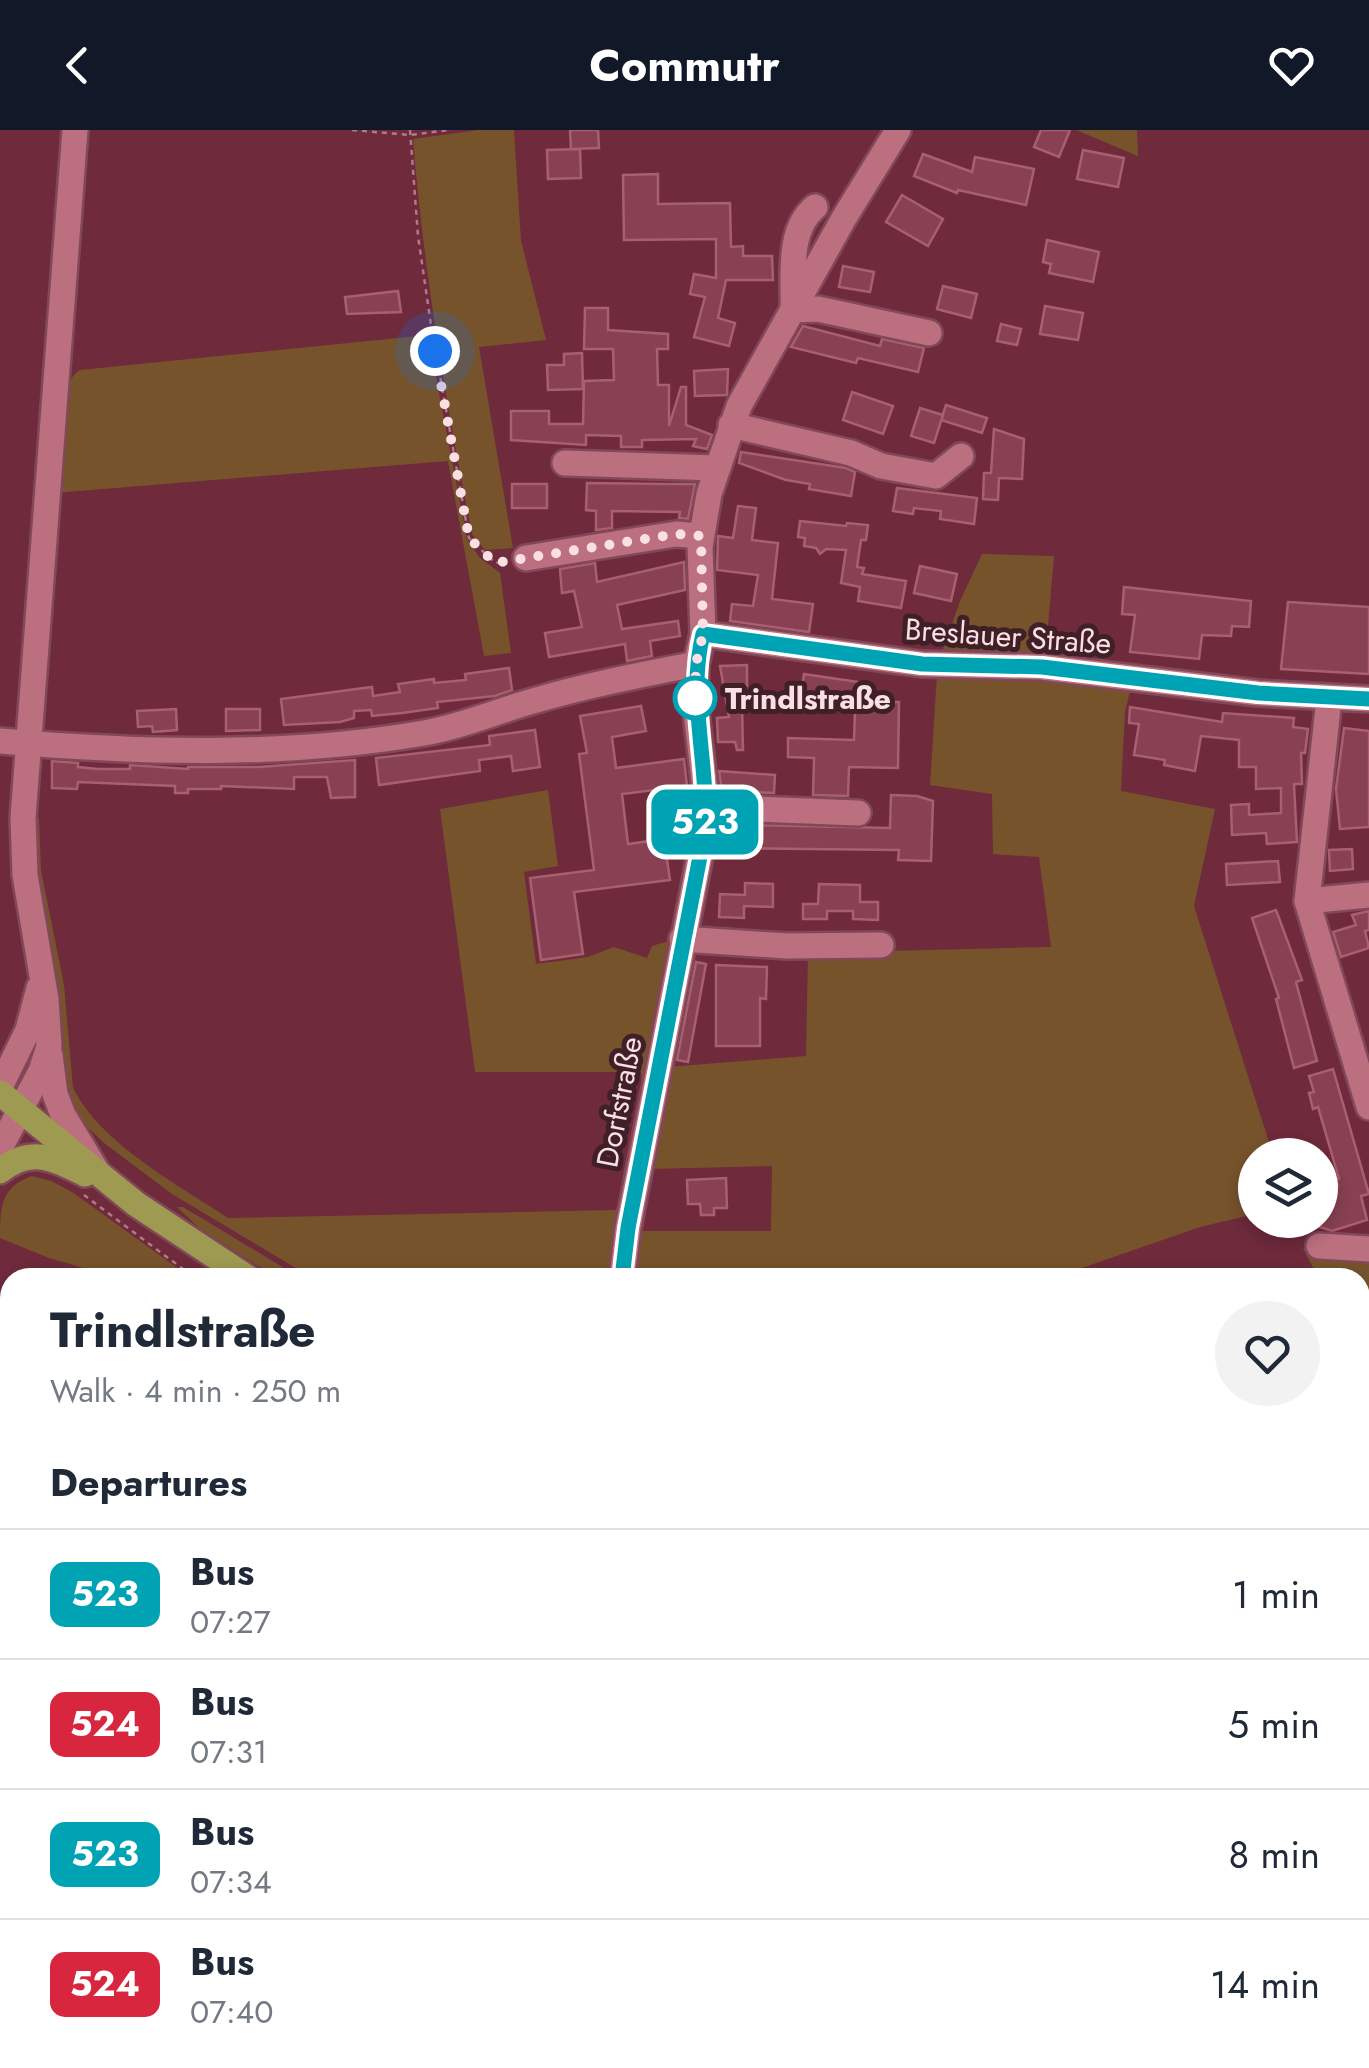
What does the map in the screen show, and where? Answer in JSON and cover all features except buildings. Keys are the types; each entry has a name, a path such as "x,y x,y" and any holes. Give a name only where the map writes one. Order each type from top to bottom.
{"main road":[{"path":"0,1090 120,1192"},
{"path":"0,1171 16,1159 43,1155 120,1192 233,1268"}],"street":[{"path":"74,130 28,743 24,856 49,1025 54,1094 98,1172"},
{"name":"Dorfstraße","path":"624,1268 704,836 707,807 695,703 696,664 703,634 701,536 716,468 731,425 792,310 898,130"},
{"path":"815,207 802,218 795,242 792,310 818,310 929,333"},
{"path":"731,425 851,453 881,466 936,476 960,456"},
{"path":"565,464 716,468"},
{"path":"526,558 676,534 701,536"},
{"name":"Breslauer Straße","path":"703,634 910,663 1042,667 1329,699 1369,699"},
{"path":"0,740 208,750 389,738 428,733 588,685 696,664"},
{"path":"1329,699 1307,901 1369,1108"},
{"path":"707,807 858,813"},
{"path":"1307,901 1369,895"},
{"path":"682,939 787,946 881,944"},
{"path":"0,1090 28,1030 42,978"},
{"path":"0,1148 41,1071 49,1046"},
{"path":"1320,1246 1369,1249"}],"path":[{"path":"352,130 449,130"},
{"path":"410,132 430,324 469,538 495,563 526,558"},
{"path":"80,1193 181,1268"}],"shaded area":[{"path":"478,130 514,130 521,241 546,340 479,347 513,548 485,550 472,534 453,436 430,288 413,139"},
{"path":"1076,130 1137,130 1138,156"},
{"path":"428,335 467,539 479,557 500,573 511,653 484,656 448,461 54,493 61,408 71,379 80,370"},
{"path":"982,554 1054,556 1045,659 940,658"},
{"path":"937,674 1025,675 1131,687 1125,712 1121,791 1215,809 1194,906 1268,1138 1238,1138 1238,1218 1200,1227 1082,1268 635,1268 640,1231 771,1231 772,1166 648,1169 668,1067 806,1056 808,953 1051,947 1039,857 993,854 992,794 930,785"},
{"path":"548,790 558,866 524,872 536,964 588,957 614,947 647,958 652,946 676,939 612,1268 296,1268 172,1194 104,1143 81,1121 64,1084 57,979 34,866 34,818 39,818 41,870 64,985 73,1088 102,1127 164,1177 228,1218 616,1210 639,1123 641,1072 475,1072 440,809"},
{"path":"32,1176 72,1192 178,1268 84,1268 0,1238 4,1200 21,1181"},
{"path":"177,1207 284,1268 261,1268 199,1228"},
{"path":"1303,1248 1369,1261 1369,1268 1313,1268"}],"bus line":[{"name":"523","path":"623,1268 704,836 707,807 695,703 696,664 703,634 898,662 1042,667 1258,693 1369,699"}],"place":[{"name":"Trindlstraße","path":"695,698"}],"route":[{"path":"435,351 469,538 486,557 495,563 676,534 701,536 704,610 695,703 695,698"}]}
